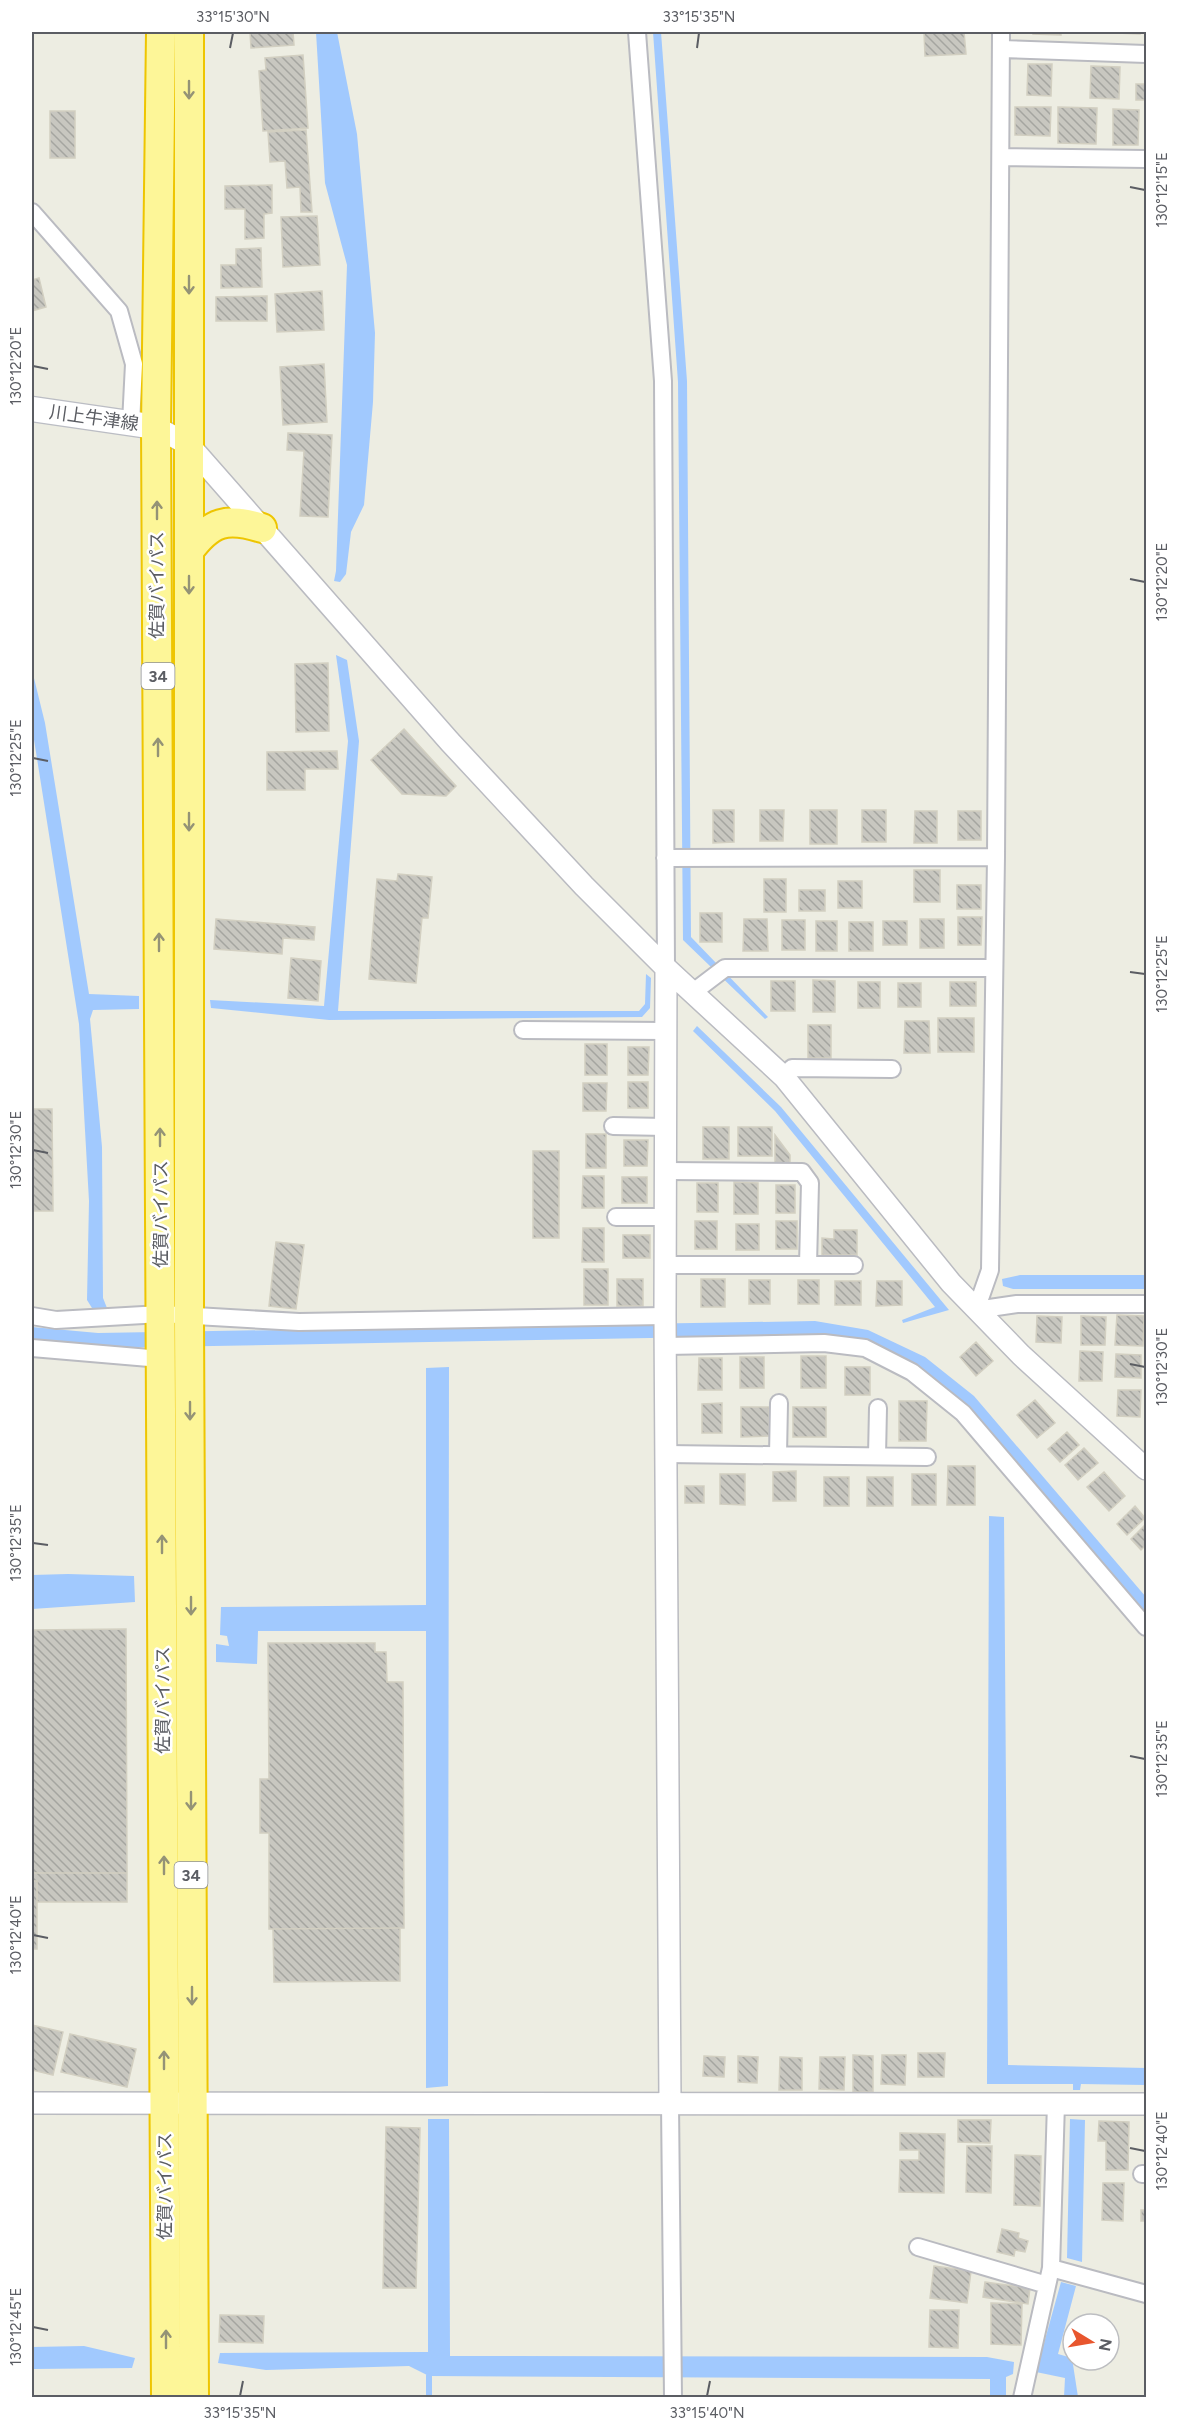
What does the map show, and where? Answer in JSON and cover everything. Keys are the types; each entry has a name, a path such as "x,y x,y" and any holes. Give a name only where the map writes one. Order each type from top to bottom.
{"highway":[{"name":"佐賀バイパス","path":"161,32 143,425 175,1318 190,1352 178,2103 166,2397"},
{"name":"佐賀バイパス","path":"189,32 189,551 175,1318 161,1356 178,2103 194,2397"},
{"path":"189,551 200,536 219,523 243,522 262,528"}],"main road":[{"name":"川上牛津線","path":"32,410 143,425"}],"street":[{"path":"637,32 663,381 667,1031 665,1346 673,2391"},
{"path":"976,1310 990,1270 996,857 1001,32"},
{"path":"1001,49 1146,54"},
{"path":"1001,157 1146,159"},
{"path":"32,212 119,311 134,364 143,425 189,445 450,742 584,886 692,993 783,1077 951,1283 976,1310 1021,1355 1143,1459"},
{"path":"665,858 996,857"},
{"path":"692,993 725,968 994,968"},
{"path":"523,1030 667,1031"},
{"path":"783,1077 792,1068 892,1069"},
{"path":"613,1126 666,1126"},
{"path":"666,1171 802,1172 810,1183 808,1265"},
{"path":"616,1216 666,1216"},
{"path":"665,1265 854,1265"},
{"path":"976,1310 1017,1304 1146,1304"},
{"path":"32,1316 56,1320 175,1318 299,1322 665,1316"},
{"path":"665,1346 824,1343 865,1348 912,1372 963,1413 1146,1628"},
{"path":"32,1348 161,1356"},
{"path":"778,1455 779,1403"},
{"path":"877,1456 878,1408"},
{"path":"666,1454 927,1457"},
{"path":"32,2103 1146,2104"},
{"path":"1022,2397 1051,2268 1056,2103"},
{"path":"918,2247 1047,2285"},
{"path":"1051,2268 1146,2294"}],"water":[{"path":"316,32 337,32 357,134 375,333 373,402 364,505 351,532 346,574 340,582 334,581 347,265 325,183"},
{"path":"653,32 661,32 687,381 691,937 768,1017 765,1019 683,940 678,382"},
{"path":"336,655 347,660 359,741 338,1011 639,1011 645,1004 646,974 651,978 650,1008 642,1017 329,1020 211,1008 210,1000 324,1006 348,741"},
{"path":"32,670 45,723 89,994 139,996 139,1009 93,1010 90,1019 102,1147 103,1298 107,1308 92,1308 87,1300 89,1201 79,1024 32,727"},
{"path":"697,1026 781,1107 949,1310 903,1323 902,1320 935,1307 775,1111 693,1031"},
{"path":"1020,1275 1146,1275 1146,1289 1013,1289 1003,1286 1002,1279"},
{"path":"815,1321 868,1330 925,1357 974,1396 1146,1597 1146,1615 915,1366 815,1335 98,1348 32,1340 32,1327 98,1333"},
{"path":"449,1367 448,2086 426,2088 426,1631 258,1631 257,1664 216,1662 216,1644 229,1646 227,1636 220,1635 221,1607 426,1605 426,1368"},
{"path":"989,1516 1004,1517 1008,2065 1146,2068 1146,2085 1081,2084 1080,2090 1073,2090 1073,2084 987,2084"},
{"path":"32,1575 134,1576 135,1602 32,1609"},
{"path":"428,2119 449,2119 450,2356 987,2357 1014,2362 1013,2374 1006,2377 1006,2398 990,2397 990,2379 429,2376 409,2366 266,2370 218,2363 220,2353 428,2352"},
{"path":"1070,2119 1085,2120 1082,2262 1067,2258"},
{"path":"1061,2282 1076,2286 1069,2312 1061,2312 1061,2343 1058,2354 1061,2355 1061,2372 1074,2372 1078,2397 1064,2397 1065,2378 1036,2372"},
{"path":"84,2346 135,2358 132,2368 32,2369 32,2347"}],"building":[{"path":"250,32 293,32 294,45 251,48"},
{"path":"924,32 964,32 966,54 925,56"},
{"path":"1033,32 1061,32 1061,35 1033,34"},
{"path":"1140,32 1140,34 1117,33"},
{"path":"303,55 308,128 263,131 259,71 266,70 265,58"},
{"path":"1028,64 1052,64 1051,96 1027,95"},
{"path":"1091,66 1120,67 1119,99 1090,98"},
{"path":"1136,84 1146,84 1146,100 1136,100"},
{"path":"1015,107 1051,107 1050,136 1015,135"},
{"path":"1058,107 1097,108 1096,144 1058,143"},
{"path":"1113,109 1139,110 1138,145 1113,145"},
{"path":"50,111 75,111 75,158 50,158"},
{"path":"306,130 312,212 301,212 300,187 287,188 285,161 270,162 268,132"},
{"path":"272,185 272,213 264,214 264,238 245,239 245,209 225,209 225,186"},
{"path":"317,216 320,265 283,267 281,217"},
{"path":"261,248 262,287 221,288 221,265 236,265 236,249"},
{"path":"39,278 46,307 32,311 32,280"},
{"path":"322,291 324,330 277,332 275,294"},
{"path":"267,296 267,321 216,321 216,297"},
{"path":"324,364 327,422 283,425 280,367"},
{"path":"288,433 332,435 328,517 300,516 304,451 287,450"},
{"path":"328,663 329,731 296,732 295,664"},
{"path":"404,729 456,786 446,796 402,794 371,760"},
{"path":"337,751 338,769 305,769 305,790 267,790 267,752"},
{"path":"713,810 734,810 734,842 713,843"},
{"path":"760,810 784,810 783,841 760,841"},
{"path":"810,810 837,810 837,844 810,844"},
{"path":"862,810 886,810 886,842 862,842"},
{"path":"915,811 937,811 937,843 914,843"},
{"path":"958,811 981,811 981,840 958,840"},
{"path":"914,870 940,870 940,902 914,902"},
{"path":"398,874 432,877 428,918 422,918 416,983 369,979 377,879 397,881"},
{"path":"764,879 786,879 786,912 764,912"},
{"path":"838,881 862,881 862,908 838,908"},
{"path":"957,885 981,885 981,909 957,909"},
{"path":"799,890 825,890 825,911 799,911"},
{"path":"700,913 722,913 722,942 700,942"},
{"path":"958,917 982,917 981,945 958,945"},
{"path":"216,919 315,927 314,940 283,938 282,954 214,949"},
{"path":"744,919 767,919 768,951 743,951"},
{"path":"920,919 944,919 944,948 920,948"},
{"path":"782,920 805,920 805,950 782,950"},
{"path":"816,921 837,921 837,951 816,951"},
{"path":"883,921 907,921 907,945 883,945"},
{"path":"849,922 873,922 873,951 849,951"},
{"path":"291,958 321,961 318,1001 288,998"},
{"path":"813,980 835,981 835,1012 813,1012"},
{"path":"771,981 795,981 795,1011 771,1011"},
{"path":"858,982 880,982 880,1008 858,1008"},
{"path":"950,982 976,982 976,1006 950,1006"},
{"path":"898,983 921,983 921,1007 898,1007"},
{"path":"938,1018 974,1018 974,1052 938,1052"},
{"path":"905,1021 929,1021 930,1053 904,1053"},
{"path":"808,1025 831,1025 831,1058 808,1058"},
{"path":"585,1044 607,1044 607,1075 585,1075"},
{"path":"628,1047 649,1047 648,1075 628,1075"},
{"path":"628,1082 648,1082 648,1108 628,1108"},
{"path":"583,1083 607,1083 606,1111 583,1111"},
{"path":"32,1109 52,1109 53,1211 32,1211"},
{"path":"703,1127 729,1127 729,1159 703,1159"},
{"path":"738,1127 772,1127 772,1156 738,1156"},
{"path":"586,1134 606,1134 606,1168 586,1168"},
{"path":"775,1135 790,1155 790,1163 775,1163"},
{"path":"624,1140 648,1140 647,1166 624,1166"},
{"path":"533,1151 559,1151 559,1238 533,1238"},
{"path":"583,1176 604,1176 604,1208 582,1208"},
{"path":"622,1177 647,1177 647,1203 622,1203"},
{"path":"734,1182 758,1183 758,1214 734,1214"},
{"path":"697,1183 718,1183 718,1212 697,1212"},
{"path":"776,1185 795,1185 795,1213 776,1213"},
{"path":"695,1221 717,1221 717,1249 695,1249"},
{"path":"776,1221 797,1221 797,1249 776,1249"},
{"path":"736,1224 759,1224 759,1250 736,1250"},
{"path":"583,1228 604,1228 604,1262 582,1262"},
{"path":"834,1230 857,1230 857,1255 822,1255 822,1238 834,1239"},
{"path":"623,1235 650,1235 650,1258 623,1258"},
{"path":"276,1242 304,1245 296,1309 269,1306"},
{"path":"584,1269 608,1269 608,1305 584,1305"},
{"path":"617,1279 643,1279 643,1306 617,1306"},
{"path":"701,1279 725,1279 725,1307 701,1307"},
{"path":"749,1280 770,1280 770,1304 749,1304"},
{"path":"798,1280 819,1280 819,1304 798,1304"},
{"path":"835,1281 861,1281 861,1305 835,1305"},
{"path":"877,1281 902,1281 902,1305 876,1306"},
{"path":"1117,1315 1144,1316 1143,1346 1115,1345"},
{"path":"1037,1316 1062,1317 1061,1343 1036,1342"},
{"path":"1081,1316 1106,1317 1105,1345 1081,1345"},
{"path":"976,1342 993,1361 976,1376 960,1357"},
{"path":"1080,1351 1103,1352 1102,1381 1079,1381"},
{"path":"1116,1354 1141,1355 1141,1378 1115,1377"},
{"path":"801,1356 826,1356 826,1388 801,1388"},
{"path":"740,1357 764,1357 764,1388 740,1388"},
{"path":"699,1358 722,1358 722,1390 698,1390"},
{"path":"845,1367 870,1367 870,1395 845,1395"},
{"path":"1118,1390 1141,1390 1140,1417 1117,1416"},
{"path":"1035,1400 1055,1423 1037,1438 1017,1415"},
{"path":"899,1401 927,1401 926,1441 899,1441"},
{"path":"722,1403 722,1433 702,1433 702,1404"},
{"path":"741,1407 769,1407 769,1436 741,1437"},
{"path":"793,1407 826,1407 826,1437 793,1437"},
{"path":"1067,1432 1079,1445 1060,1462 1048,1449"},
{"path":"1084,1448 1098,1463 1078,1480 1065,1465"},
{"path":"948,1466 975,1466 975,1505 947,1505"},
{"path":"796,1471 796,1501 773,1501 773,1472"},
{"path":"1104,1472 1125,1496 1109,1511 1087,1487"},
{"path":"720,1474 745,1474 745,1505 720,1504"},
{"path":"912,1474 936,1474 936,1505 912,1505"},
{"path":"824,1477 849,1477 849,1506 824,1506"},
{"path":"867,1477 893,1477 893,1506 867,1506"},
{"path":"685,1486 704,1486 704,1503 685,1503"},
{"path":"1135,1506 1145,1518 1127,1535 1117,1524"},
{"path":"1146,1524 1146,1545 1141,1550 1131,1539"},
{"path":"126,1629 127,1873 32,1873 32,1630"},
{"path":"268,1643 375,1643 375,1652 386,1652 387,1682 403,1682 404,1928 269,1929 269,1833 260,1833 260,1779 269,1779"},
{"path":"32,1873 127,1873 127,1902 37,1902 37,1881 32,1881"},
{"path":"32,1881 37,1881 37,1949 32,1949"},
{"path":"400,1928 400,1981 274,1982 273,1929"},
{"path":"32,2025 63,2032 53,2075 32,2070"},
{"path":"70,2034 136,2049 127,2087 61,2072"},
{"path":"918,2053 945,2053 944,2077 918,2077"},
{"path":"853,2055 873,2056 873,2092 853,2092"},
{"path":"882,2055 906,2055 905,2085 881,2084"},
{"path":"704,2056 725,2057 724,2077 703,2076"},
{"path":"738,2056 758,2057 757,2083 738,2082"},
{"path":"780,2057 802,2058 802,2090 779,2090"},
{"path":"820,2057 845,2057 844,2090 819,2089"},
{"path":"958,2120 991,2120 990,2143 958,2142"},
{"path":"1099,2121 1129,2122 1128,2170 1106,2170 1106,2141 1098,2141"},
{"path":"386,2127 420,2128 416,2288 383,2288"},
{"path":"900,2133 945,2134 944,2193 899,2192 900,2160 919,2160 919,2150 900,2150"},
{"path":"967,2146 992,2146 991,2193 966,2192"},
{"path":"1015,2155 1041,2156 1040,2206 1014,2205"},
{"path":"1103,2183 1124,2183 1123,2221 1102,2220"},
{"path":"1141,2210 1146,2210 1146,2221 1141,2221"},
{"path":"1002,2229 1019,2233 1018,2238 1028,2241 1025,2252 1015,2250 1014,2256 997,2252"},
{"path":"934,2266 971,2271 967,2303 930,2298"},
{"path":"985,2282 1030,2288 1028,2304 983,2297"},
{"path":"991,2303 1022,2304 1021,2345 991,2344"},
{"path":"930,2310 959,2310 958,2348 929,2347"},
{"path":"220,2315 264,2316 263,2343 219,2342"}],"waterway":[{"path":"429,2376 429,2398"}]}
